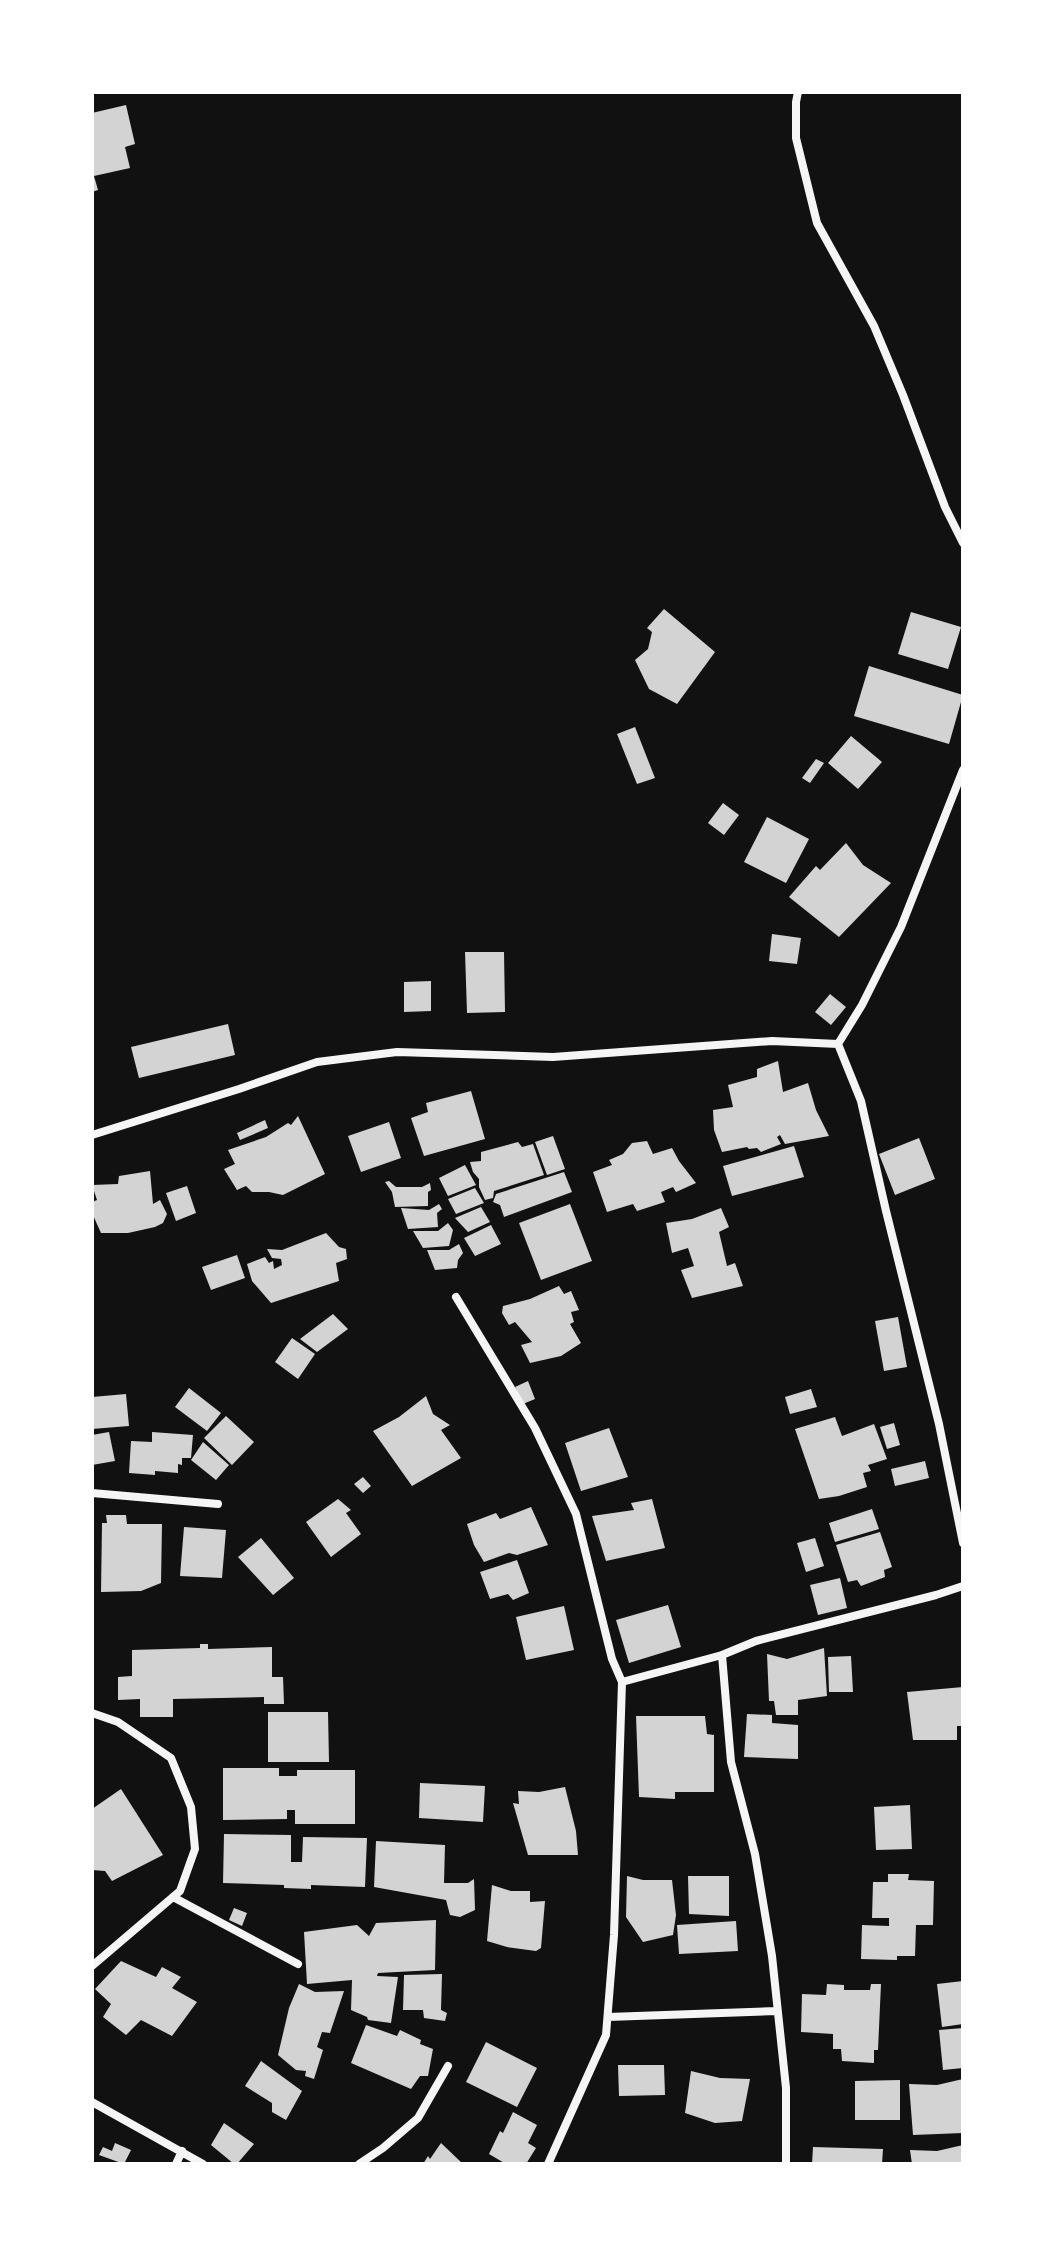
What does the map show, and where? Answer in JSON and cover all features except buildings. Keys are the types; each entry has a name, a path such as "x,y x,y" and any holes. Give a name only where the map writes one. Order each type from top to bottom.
{"street":[{"path":"798,92 796,138 817,223 874,326 945,507 963,543"},
{"path":"838,1044 862,1005 901,927 963,770"},
{"path":"92,1135 317,1062 384,1053 553,1057 772,1041 838,1044"},
{"path":"838,1044 861,1101 939,1424 963,1543"},
{"path":"456,1297 535,1428 576,1514 612,1659 622,1682 614,1935 606,2035 548,2164"},
{"path":"92,1493 218,1504"},
{"path":"622,1682 722,1655 756,1641 963,1586"},
{"path":"722,1655 731,1762 755,1854 772,1956 786,2088 786,2164"},
{"path":"92,1713 118,1722 171,1758 191,1807 195,1849 180,1891 92,1966"},
{"path":"173,1897 298,1964"},
{"path":"608,2017 776,2011"},
{"path":"359,2164 418,2118 448,2066"},
{"path":"92,2102 203,2164"},
{"path":"176,2164 182,2151"}]}
